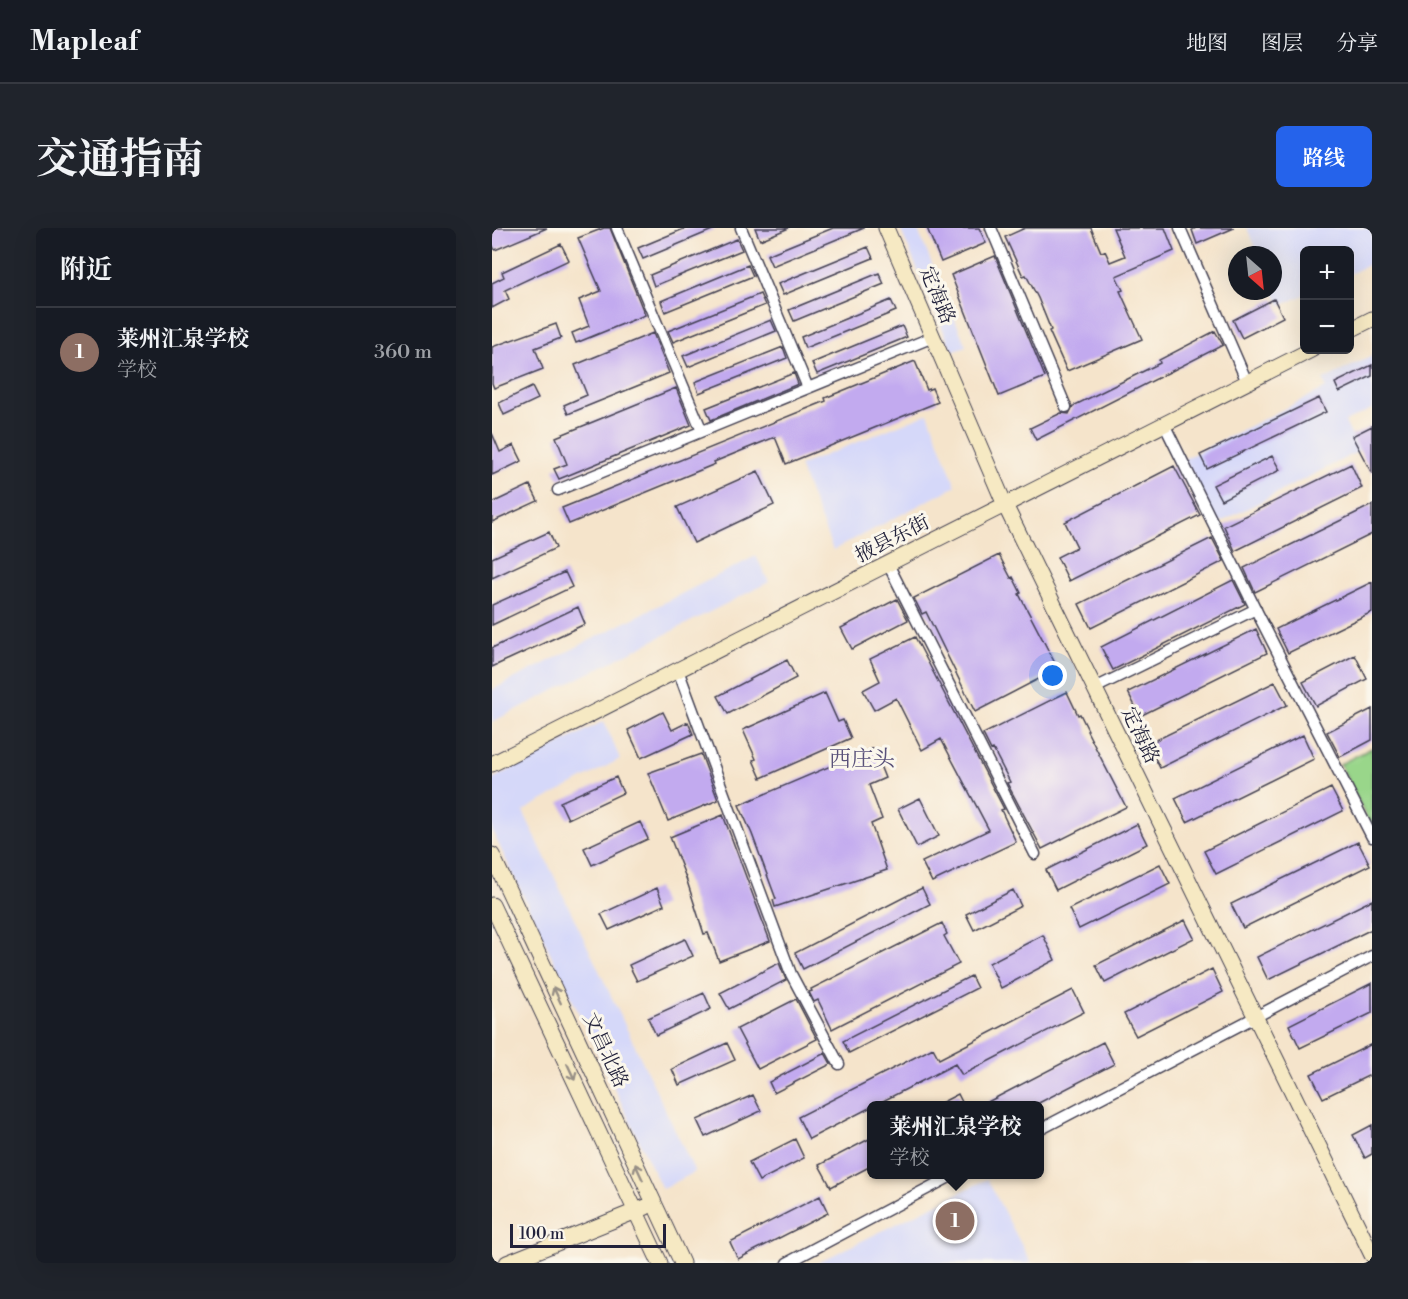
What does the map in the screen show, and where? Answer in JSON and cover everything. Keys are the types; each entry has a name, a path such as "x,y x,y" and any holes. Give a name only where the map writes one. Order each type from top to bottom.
{"main road":[{"name":"定海路","path":"886,228 1005,505 1372,1255"},
{"path":"1354,328 1372,319"},
{"name":"掖县东街","path":"492,764 1303,354"},
{"name":"文昌北路","path":"492,855 682,1263"},
{"name":"文昌北路","path":"492,905 660,1263"},
{"path":"507,1263 654,1204"}],"street":[{"path":"617,228 702,431"},
{"path":"741,228 808,388"},
{"path":"991,228 1066,407"},
{"path":"1180,228 1247,382"},
{"path":"558,490 933,337"},
{"path":"1164,424 1372,837"},
{"path":"888,564 1035,854"},
{"path":"1095,688 1256,609"},
{"path":"678,670 791,974 839,1064"},
{"path":"1044,1127 1372,956"},
{"path":"787,1263 946,1179"}],"shaded area":[{"path":"900,228 917,228 966,346 952,351"},
{"path":"1247,228 1372,228 1372,263 1354,272 1354,246 1300,246 1300,297 1280,306 1277,300 1282,300 1282,246 1254,246"},
{"path":"1372,356 1372,409 1345,422 1359,451 1217,524 1184,459 1326,388 1323,380"},
{"path":"928,413 956,486 833,550 799,466"},
{"path":"756,556 769,582 492,722 492,690"},
{"path":"604,721 620,759 523,811 695,1172 662,1189 492,830 492,779"},
{"path":"987,1179 1031,1263 817,1263"}],"green space":[{"path":"1372,748 1372,829 1340,764"}],"building":[{"path":"492,228 547,228 495,250 492,244"},
{"path":"610,228 645,315 576,343 572,333 589,326 579,300 601,291 578,238"},
{"path":"686,228 717,228 643,259 638,248"},
{"path":"755,228 789,228 760,240"},
{"path":"833,228 864,228 772,266 767,255"},
{"path":"927,228 979,228 986,243 941,262"},
{"path":"1025,228 1091,228 1101,252 1105,251 1110,262 1125,256 1113,228 1165,228 1174,251 1116,276 1123,290 1120,291 1142,339 1067,371 1049,331 1051,330 1038,298 1026,275 1023,276 1005,237"},
{"path":"1196,228 1234,228 1197,244 1192,230"},
{"path":"737,239 742,250 654,286 650,275"},
{"path":"561,244 569,260 505,290 509,299 492,308 492,283 504,277 502,272"},
{"path":"868,247 873,258 783,295 778,284"},
{"path":"995,256 1045,377 999,396 951,275"},
{"path":"748,265 753,276 665,312 661,301"},
{"path":"879,273 884,284 794,321 789,310"},
{"path":"760,294 765,305 673,342 668,331"},
{"path":"891,300 896,311 805,348 801,337"},
{"path":"1272,300 1274,300 1283,317 1242,338 1233,320"},
{"path":"771,320 776,331 688,367 683,356"},
{"path":"556,324 561,338 535,348 543,369 494,388 492,347"},
{"path":"902,326 907,337 817,374 812,363"},
{"path":"1215,331 1223,345 1036,440 1030,428 1061,413 1069,414 1073,406 1160,363 1159,360"},
{"path":"653,333 669,373 568,414 564,405 587,395 575,365"},
{"path":"783,347 787,358 699,393 695,382"},
{"path":"915,361 927,390 932,388 938,402 786,464 775,437 569,524 562,508 826,401 825,398"},
{"path":"1372,365 1372,376 1339,392 1335,383"},
{"path":"794,373 798,384 711,420 706,408"},
{"path":"532,387 538,399 504,415 499,403"},
{"path":"676,388 691,425 559,479 554,469 567,464 556,437"},
{"path":"1319,398 1326,412 1207,469 1200,455"},
{"path":"1372,426 1372,474 1352,436"},
{"path":"492,433 500,452 514,445 522,461 492,475"},
{"path":"1272,456 1280,470 1221,500 1213,485"},
{"path":"1351,464 1362,488 1235,551 1224,526"},
{"path":"1174,466 1200,515 1069,581 1057,557 1077,547 1065,522"},
{"path":"758,471 774,505 694,543 677,507"},
{"path":"530,485 538,501 492,522 492,503"},
{"path":"1372,505 1372,534 1255,592 1244,568"},
{"path":"549,532 556,548 492,578 492,558"},
{"path":"1212,538 1224,561 1091,628 1079,604"},
{"path":"999,555 1011,578 1013,577 1021,593 1019,594 1058,669 975,712 926,612 922,614 914,598"},
{"path":"565,572 572,587 492,625 492,605"},
{"path":"1233,580 1245,604 1113,670 1101,647"},
{"path":"1372,582 1372,612 1288,653 1276,629"},
{"path":"897,599 908,620 852,649 841,628"},
{"path":"578,607 585,624 492,667 492,648"},
{"path":"1256,629 1267,653 1140,716 1128,692"},
{"path":"915,637 1004,809 1001,810 1016,842 932,882 922,862 989,830 941,739 922,750 896,698 874,710 863,690 880,681 870,659"},
{"path":"1355,655 1367,679 1316,706 1303,682"},
{"path":"787,660 796,678 728,714 718,696"},
{"path":"1275,682 1287,705 1160,768 1148,744"},
{"path":"1067,692 1126,807 1042,849 1007,783 1010,782 983,734"},
{"path":"825,693 838,722 843,720 851,738 761,778 753,760 756,759 743,730"},
{"path":"1372,709 1372,740 1340,757 1327,732"},
{"path":"663,712 672,730 688,722 693,734 641,758 628,730"},
{"path":"1303,735 1314,759 1187,822 1175,798"},
{"path":"873,748 885,778 869,785 882,819 871,824 887,870 775,907 773,900 776,899 739,805"},
{"path":"701,754 718,800 668,821 648,773"},
{"path":"616,777 623,793 568,819 560,802"},
{"path":"1331,788 1343,811 1216,874 1204,851"},
{"path":"920,798 939,836 917,847 898,809"},
{"path":"723,815 770,941 719,961 708,933 704,934 670,837"},
{"path":"640,822 648,839 592,865 584,848"},
{"path":"1137,824 1147,844 1056,890 1046,870"},
{"path":"1358,842 1370,865 1243,928 1231,904"},
{"path":"1160,864 1170,884 1079,929 1069,909"},
{"path":"657,888 664,905 609,930 601,914"},
{"path":"922,888 930,904 803,969 795,953"},
{"path":"1013,890 1021,906 974,930 966,914"},
{"path":"1372,900 1372,929 1268,980 1257,957"},
{"path":"1185,920 1194,938 1105,983 1096,965"},
{"path":"942,923 947,934 944,936 959,964 832,1029 818,1000 814,1002 809,992 812,991 811,989"},
{"path":"1043,935 1055,960 1001,988 989,963"},
{"path":"685,939 693,956 637,981 629,965"},
{"path":"779,963 786,980 729,1009 720,993"},
{"path":"1212,969 1223,992 1136,1036 1124,1014"},
{"path":"971,976 977,988 849,1053 843,1041"},
{"path":"1372,983 1372,1013 1300,1048 1289,1025"},
{"path":"1073,990 1084,1012 962,1075 955,1064 883,1101 867,1101 867,1109 809,1139 798,1117 933,1048 939,1059"},
{"path":"704,993 711,1009 656,1035 648,1018"},
{"path":"796,999 817,1039 758,1069 737,1029"},
{"path":"1103,1042 1114,1064 1043,1101 990,1101"},
{"path":"727,1043 735,1060 679,1085 672,1069"},
{"path":"1372,1044 1372,1074 1323,1098 1311,1074"},
{"path":"825,1053 831,1064 774,1093 769,1082"},
{"path":"958,1094 962,1101 945,1101"},
{"path":"753,1095 761,1111 705,1137 697,1120"},
{"path":"1372,1125 1372,1154 1365,1158 1353,1135"},
{"path":"795,1139 804,1158 759,1181 749,1162"},
{"path":"867,1140 867,1168 831,1187 819,1165"},
{"path":"820,1196 828,1213 738,1259 730,1242"}],"place":[{"name":"莱州汇泉学校","path":"955,1221"}],"district":[{"name":"西庄头","path":"862,758"}]}
